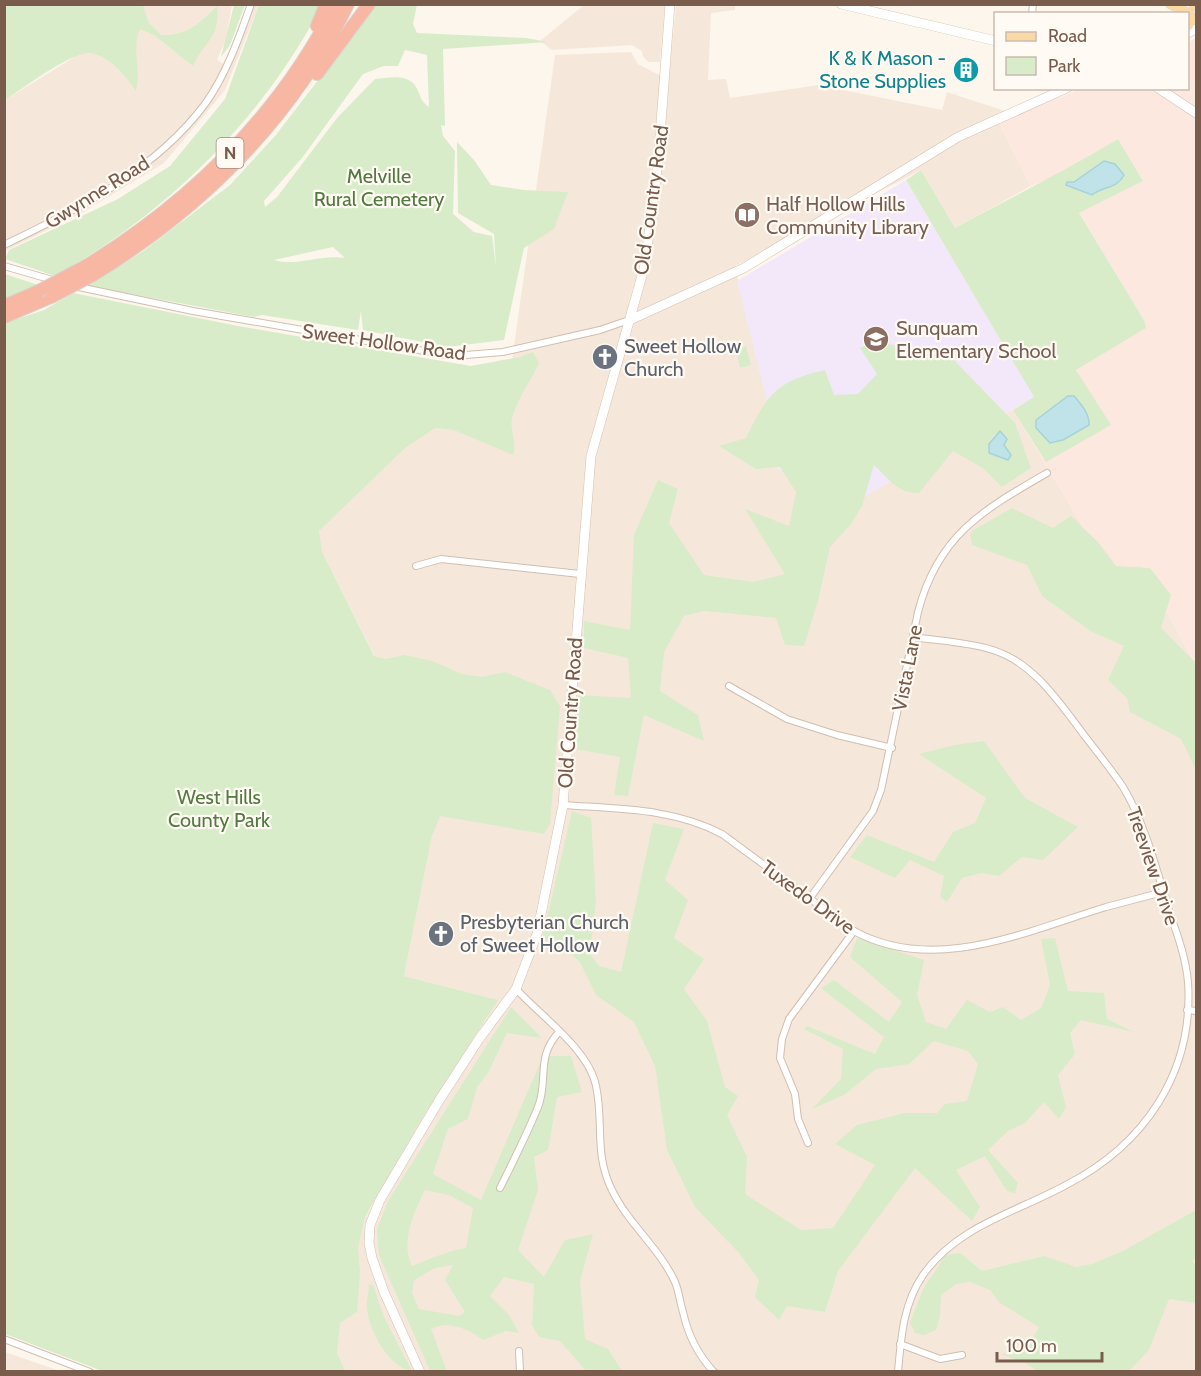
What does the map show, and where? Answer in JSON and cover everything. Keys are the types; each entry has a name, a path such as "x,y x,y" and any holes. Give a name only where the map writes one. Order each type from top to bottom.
{"highway":[{"path":"285,88 326,4"},
{"name":"N","path":"4,317 53,296 90,271 191,191 245,138 285,88 336,4"},
{"name":"N","path":"4,306 90,271 140,245 200,198 238,162 271,124 317,61 348,4"},
{"path":"271,124 300,97 369,4"}],"main road":[{"name":"Old Country Road","path":"420,1371 394,1319 381,1284 369,1243 370,1225 380,1200 440,1099 479,1039 516,989 537,934 563,805 591,456 645,265 651,223 670,4"},
{"path":"841,4 994,41"},
{"path":"1170,4 1186,12"},
{"name":"Sweet Hollow Road","path":"630,320 744,268 958,137 1063,90"},
{"path":"1161,90 1197,113"}],"street":[{"name":"Gwynne Road","path":"4,245 75,210 146,165 205,103 237,43 251,4"},
{"name":"Sweet Hollow Road","path":"4,266 88,290 181,309 453,356 503,352 600,330 630,320"},
{"name":"Vista Lane","path":"810,898 873,811 881,790 892,748 924,589 934,566 950,544 990,506 1047,473"},
{"path":"416,566 441,558 580,574"},
{"name":"Treeview Drive","path":"898,1371 904,1317 923,1276 954,1243 995,1218 1091,1172 1124,1146 1147,1122 1162,1100 1173,1074 1188,1010 1184,958 1131,800 1058,699 1018,661 995,651 914,637"},
{"path":"729,686 795,722 892,748"},
{"name":"Tuxedo Drive","path":"563,805 662,813 704,825 722,834 854,932 866,938 908,949 967,947 1034,932 1107,907 1163,892"},
{"path":"808,1143 798,1119 795,1094 780,1058 782,1039 789,1019 854,932"},
{"path":"516,989 588,1063 596,1084 599,1147 603,1171 621,1209 659,1255 675,1283 692,1342 714,1371"},
{"path":"1188,1010 1197,1011"},
{"path":"501,1188 538,1106 543,1059 549,1043 559,1032"},
{"path":"4,1339 90,1371"},
{"path":"900,1344 940,1359 962,1355"},
{"path":"519,1351 520,1371"}],"shaded area":[{"path":"134,5 232,5 226,39 217,60 227,66 247,5 259,5 225,90 164,163 80,214 5,251 5,100 126,25"},
{"path":"584,5 665,5 660,62 648,62 642,51 632,45 552,50 540,41"},
{"path":"676,5 735,5 735,10 711,13 708,80 726,79 730,98 819,85 942,110 947,92 1017,115 999,123 1031,186 955,228 921,170 735,266 767,397 813,504 1013,410 1113,577 1140,564 1196,665 1196,1371 307,1372 360,1226 497,1000 404,976 436,816 379,665 312,533 435,412 503,424 555,55 631,52 638,64 661,76 669,76"},
{"path":"1196,38 1196,665 1140,564 1113,577 1013,410 1144,320 1079,213 1143,181 1118,139 1057,176 1031,186 999,123 1078,90 1189,90 1189,42"},
{"name":"Sunquam Elementary School","path":"906,180 1034,397 852,504 768,464 779,450 737,281"},
{"path":"5,1352 60,1371 5,1371"}],"green space":[{"path":"5,4 143,5 148,22 161,35 170,35 192,28 217,6 218,17 211,39 193,66 154,35 140,29 136,44 138,83 136,91 111,62 90,53 82,54 60,64 5,100"},
{"path":"234,5 245,5 230,45 221,57"},
{"path":"259,5 322,5 298,47 271,87 208,160 136,223 55,276 5,259 9,250 118,199 170,166 225,99"},
{"name":"Melville Rural Cemetery","path":"376,5 417,5 413,24 417,33 526,38 548,42 443,49 445,126 441,125 443,136 455,151 453,214 474,232 492,236 496,267 494,234 458,213 457,142 474,160 491,185 524,190 568,192 554,229 524,248 504,340 447,347 363,330 361,311 358,330 262,315 254,317 88,286 142,252 230,185 275,136","holes":["405,50 427,55 429,107 422,100 416,87 408,80 397,77 375,79 337,118 277,197 265,207 264,201 302,158 363,74 384,66 398,66","333,247 345,258 291,262 274,260"]},
{"path":"1118,139 1143,181 1079,213 1144,320 1146,328 1076,370 1111,425 1046,462 1013,410 1034,397 906,180 921,170 955,228"},
{"path":"5,274 38,285 5,299"},
{"name":"West Hills County Park","path":"73,293 238,326 471,366 520,357 533,352 539,363 512,418 515,446 513,455 454,430 435,428 405,448 319,531 322,552 374,656 385,659 405,655 432,661 462,674 482,677 505,672 550,690 560,706 550,824 544,834 440,816 432,836 404,976 498,1000 425,1114 365,1217 358,1248 360,1271 357,1312 340,1323 337,1353 345,1371 102,1371 5,1334 5,323 44,310"},
{"path":"875,341 952,358 1015,423 1031,468 1002,487 984,469 953,451 919,493 912,493 899,488 874,465 862,506 851,524 830,547 818,601 804,646 785,645 776,618 704,611 684,616 664,652 660,691 698,715 704,741 644,715 628,796 614,795 620,757 575,749 578,695 631,698 628,658 584,648 584,621 630,630 634,535 658,480 678,489 669,523 704,575 754,582 785,574 745,509 789,526 796,492 780,467 756,469 719,446 746,438 767,400 784,385 808,374 825,370 834,395 858,394 877,374 860,348","holes":["994,435 1004,435 1007,439 1004,445 1011,455 1008,460 989,453 988,448"]},
{"path":"746,346 751,365 740,368 736,349"},
{"path":"1012,508 1053,528 1071,516 1098,542 1116,566 1150,568 1171,595 1161,628 1196,663 1196,770 1181,739 1130,712 1127,698 1108,680 1124,646 1092,632 1042,596 1027,565 972,545 970,534 972,531"},
{"path":"984,741 1025,798 1078,827 1043,860 1022,857 999,876 982,873 962,878 947,902 940,897 944,876 910,860 895,878 850,857 867,835 934,862 953,832 975,823 986,798 919,754 954,745"},
{"path":"572,811 591,818 596,900 590,954 599,966 621,972 653,823 684,829 665,880 688,900 674,938 704,959 684,989 707,1021 725,1087 738,1096 727,1115 747,1157 745,1194 801,1230 833,1228 875,1165 835,1144 857,1125 905,1113 937,1113 945,1104 967,1101 978,1064 968,1051 934,1041 909,1064 876,1069 844,1095 812,1109 841,1079 843,1049 804,1029 807,1026 875,1054 884,1037 821,988 834,980 889,1022 902,1002 850,957 857,938 924,960 917,995 926,1022 946,1029 967,1000 990,1012 1003,1007 1021,1020 1041,1008 1050,985 1041,939 1055,938 1068,991 1104,993 1107,1019 1134,1032 1081,1020 1070,1033 1075,1054 1058,1075 1066,1107 1059,1119 1044,1102 1025,1123 1008,1131 988,1150 1018,1183 1015,1194 1006,1190 985,1156 956,1170 980,1207 972,1221 915,1168 838,1271 825,1312 787,1306 779,1320 755,1297 759,1280 739,1253 695,1207 667,1150 655,1066 634,1022 596,995 580,962 572,955 540,948"},
{"path":"511,1007 542,1038 507,1033 488,1073 477,1087 468,1119 448,1129 433,1174 481,1200 543,1056 571,1056 582,1092 557,1097 548,1150 534,1157 538,1190 518,1250 544,1277 565,1240 593,1234 580,1281 585,1339 608,1349 622,1371 586,1371 560,1341 539,1337 532,1325 534,1284 504,1277 490,1296 510,1316 519,1333 506,1331 483,1340 458,1327 438,1326 431,1329 447,1371 430,1371 379,1255 377,1229 388,1201","holes":["425,1190 449,1195 473,1208 466,1248 445,1253 412,1266 407,1247 408,1237 413,1217","453,1265 445,1280 465,1312 459,1316 419,1309 412,1293 414,1280 435,1268"]},
{"path":"1196,1210 1196,1257 1192,1261 1196,1266 1196,1303 1169,1299 1149,1350 1129,1371 1037,1371 1024,1362 1000,1354 1014,1352 1024,1347 1039,1327 1000,1303 990,1290 970,1282 956,1284 941,1295 940,1316 936,1330 924,1335 915,1333 910,1323 923,1289 946,1255 960,1253 982,1271 1044,1256 1076,1267 1092,1264 1123,1251"},
{"path":"369,1284 373,1285 384,1317 412,1371 395,1363 381,1346 371,1326 367,1308"}],"water":[{"path":"1104,161 1115,164 1124,175 1118,183 1092,195 1066,185 1067,182 1074,182"},
{"path":"1068,396 1074,396 1082,405 1089,425 1063,440 1050,443 1036,428 1036,420"},
{"path":"1000,431 1007,439 1004,445 1011,455 1008,460 989,453 989,444"}],"place":[{"name":"K & K Mason - Stone Supplies","path":"966,70"},
{"name":"Half Hollow Hills Community Library","path":"747,215"},
{"name":"Sunquam Elementary School","path":"876,339"},
{"name":"Sweet Hollow Church","path":"605,357"},
{"name":"Presbyterian Church of Sweet Hollow","path":"441,934"}]}
